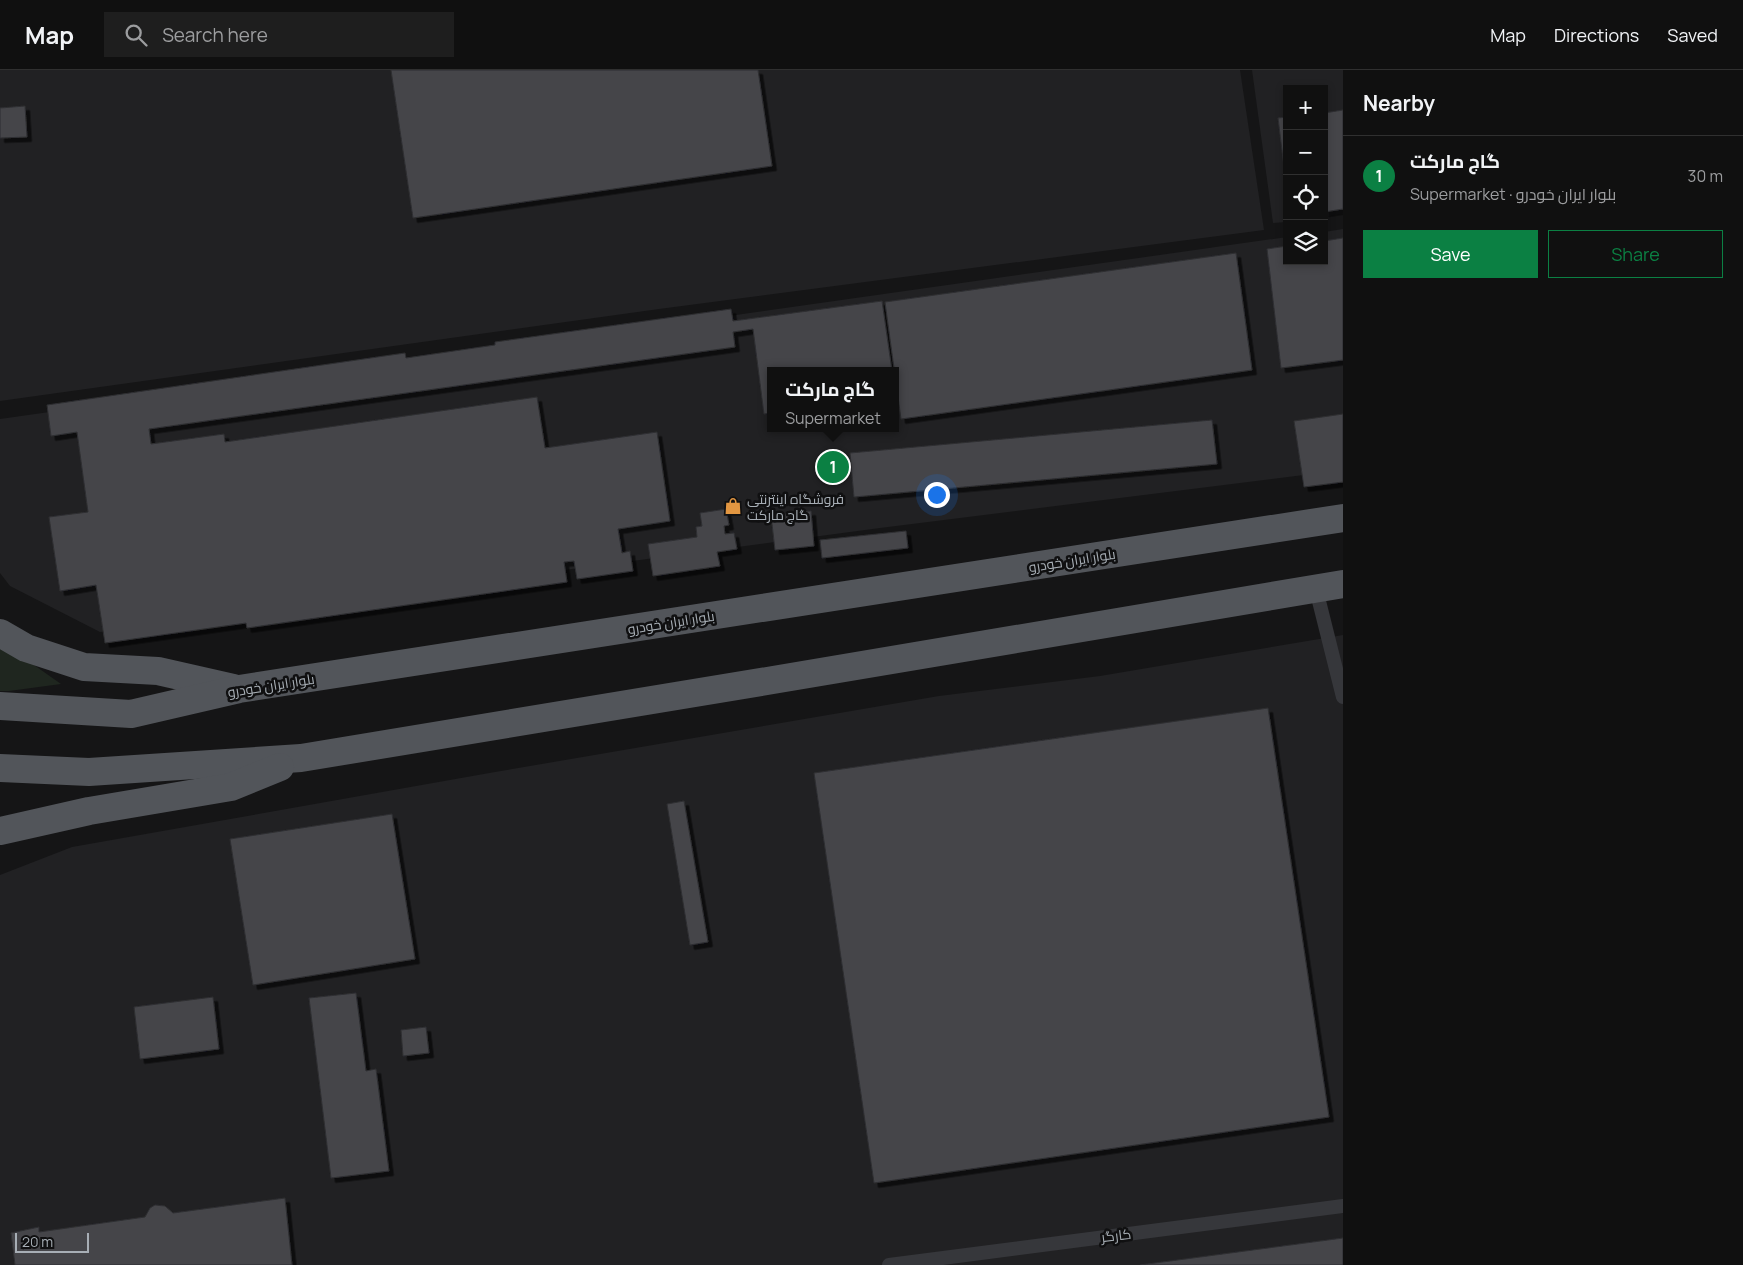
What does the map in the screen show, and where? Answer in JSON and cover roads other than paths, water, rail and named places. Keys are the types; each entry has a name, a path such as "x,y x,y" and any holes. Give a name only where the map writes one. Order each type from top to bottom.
{"main road":[{"name":"بلوار ایران خودرو","path":"0,706 131,714 239,689 1343,518"},
{"path":"0,768 89,772 301,758 1343,584"},
{"path":"0,633 26,648 84,667 158,671 239,689"},
{"path":"0,831 89,811 232,787 301,758"}],"lane":[{"path":"1316,588 1340,678 1343,697"},
{"name":"کارگر","path":"889,1265 1343,1206"}],"place":[{"name":"گاج مارکت","path":"833,467"},
{"name":"فروشگاه اینترنتی گاج مارکت","path":"733,506"}]}
